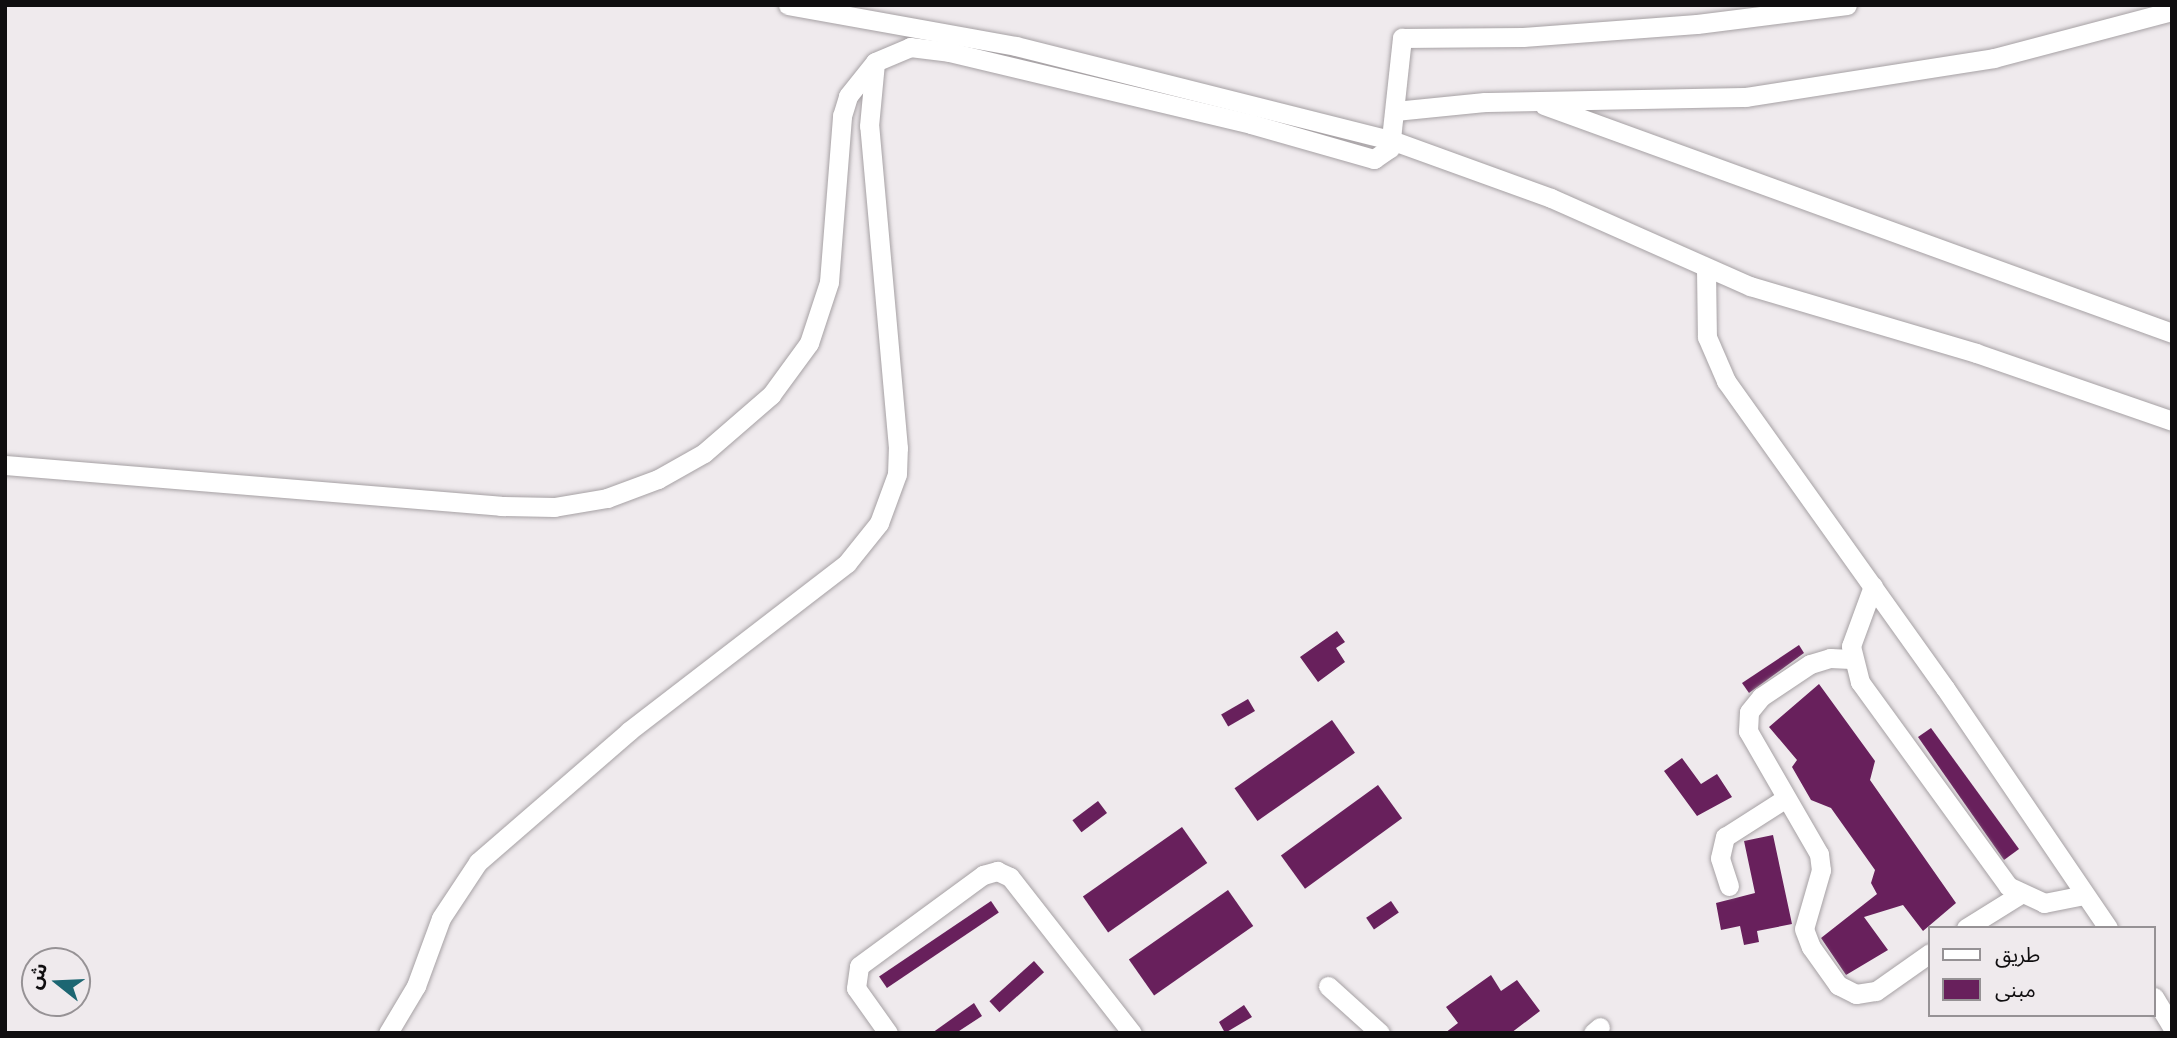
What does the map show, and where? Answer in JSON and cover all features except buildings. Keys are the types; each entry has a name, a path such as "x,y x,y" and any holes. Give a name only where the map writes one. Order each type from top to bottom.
{"lane":[{"path":"788,5 1016,46 1391,140 1551,198 1706,269 1976,353 2172,421"},
{"path":"5,465 500,506 554,507 594,500 658,479 704,453 771,395 809,343 829,282 842,116 859,77 875,62 910,47 949,52 1251,124 1364,158 1383,156 1391,140 1402,37 1523,37 1697,24 1847,5"},
{"path":"1395,111 1530,100 1746,97 1994,58 2172,10"},
{"path":"388,1033 416,986 441,918 478,862 629,731 848,564 879,523 897,474 898,448 869,126 875,62"},
{"path":"1530,100 2172,333"},
{"path":"1706,269 1703,314 1715,360 2107,926"},
{"path":"1872,586 1854,634 1852,659 1860,682 1999,876 2018,895 2044,903 2084,895"},
{"path":"1852,659 1830,658 1810,664 1761,697 1749,712 1748,731 1821,862 1805,919 1806,939 1838,985 1856,994 1876,991 1928,954"},
{"path":"1729,886 1720,858 1725,837 1786,798"},
{"path":"888,1033 856,988 859,966 983,875 997,871 1010,877 1132,1033"},
{"path":"1969,926 2018,895"},
{"path":"1328,986 1380,1033"},
{"path":"2156,1000 2172,1027"}]}
